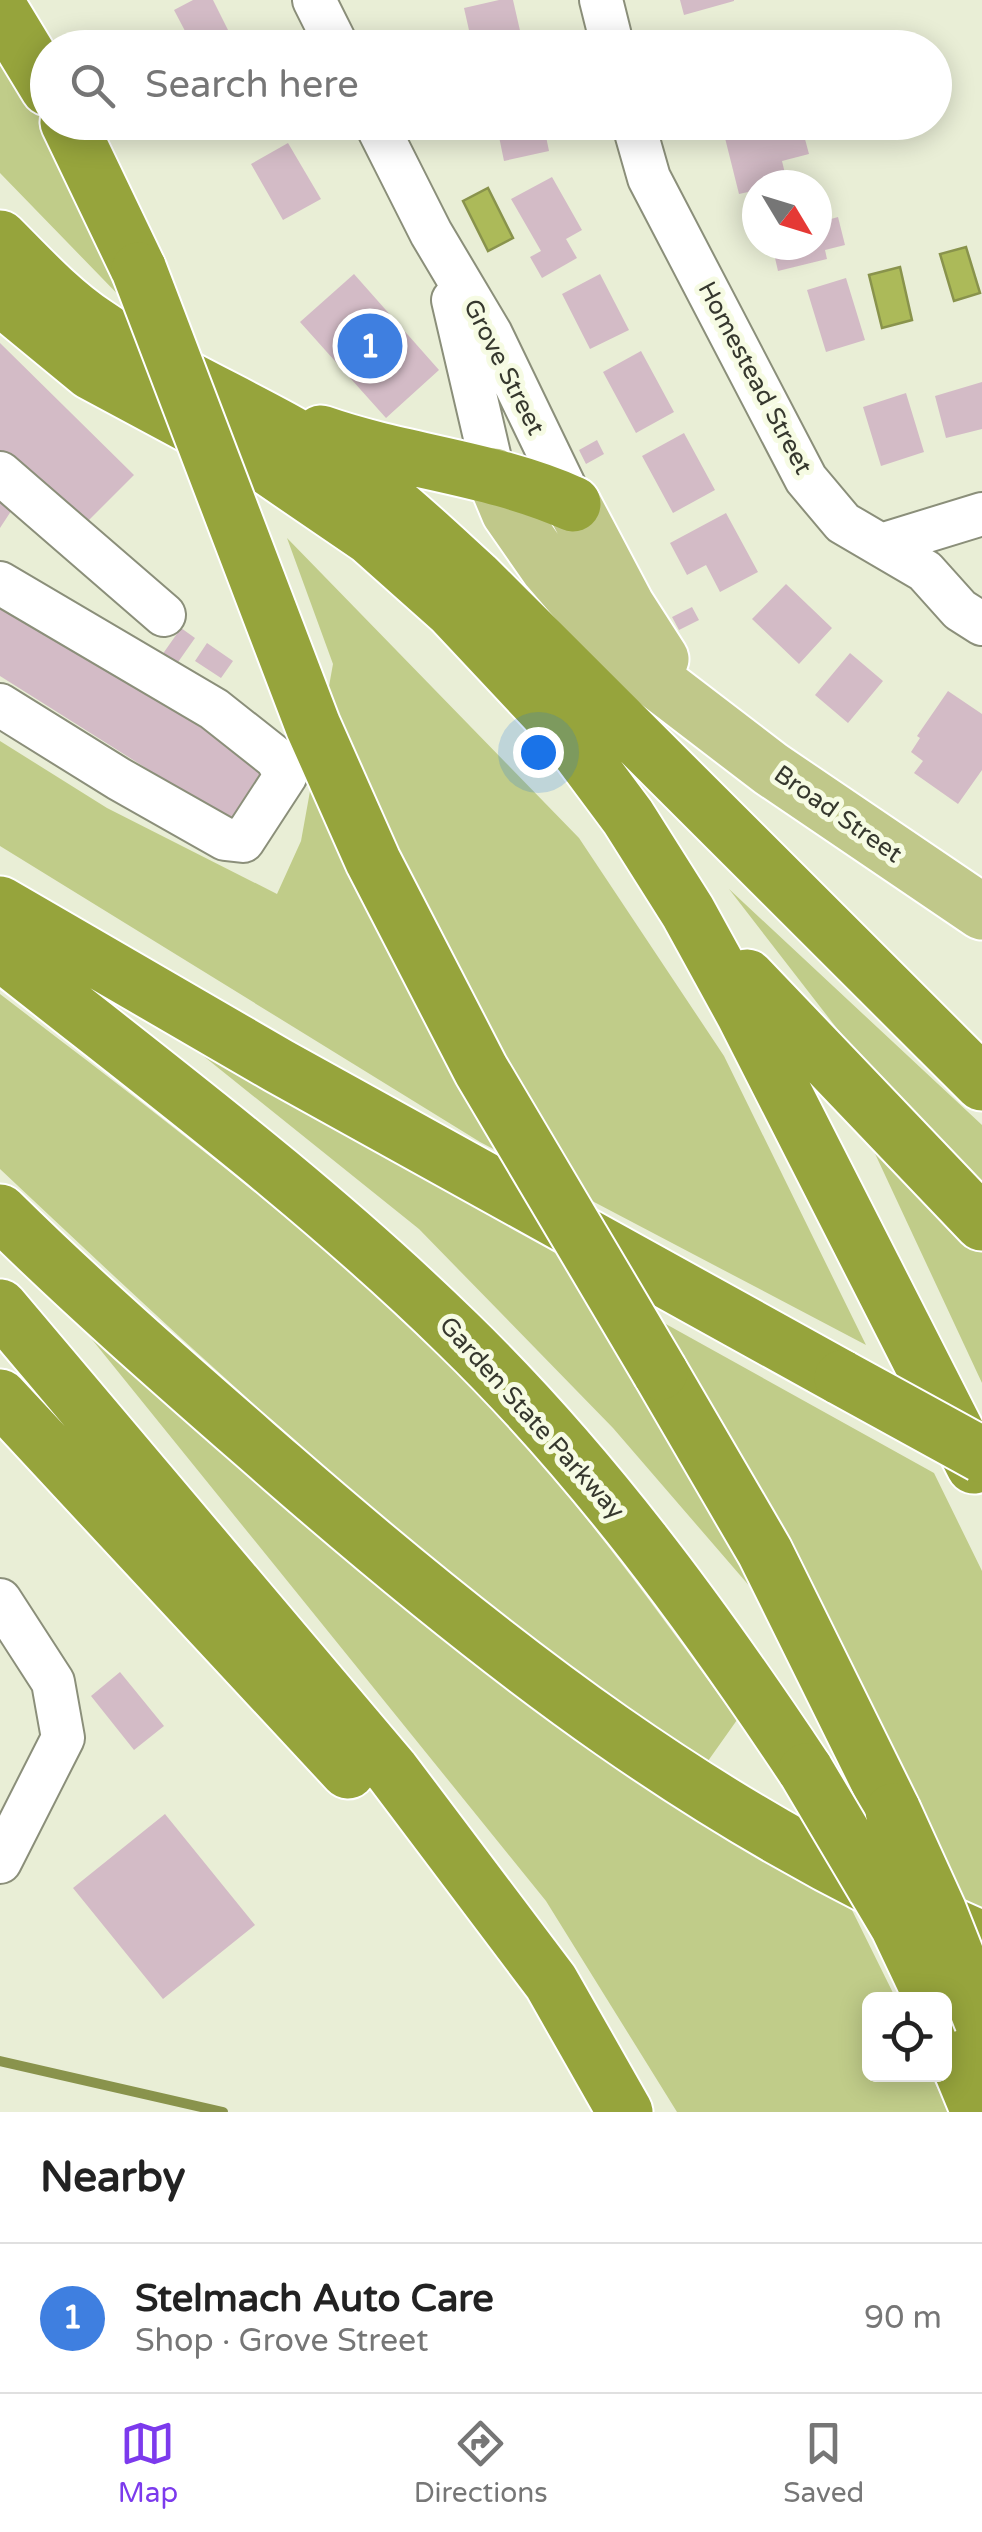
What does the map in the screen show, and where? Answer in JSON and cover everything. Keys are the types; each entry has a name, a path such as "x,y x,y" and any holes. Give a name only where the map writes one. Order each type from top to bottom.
{"highway":[{"path":"0,9 30,58"},
{"path":"77,140 139,270 312,726 373,860 481,1070 765,1552 893,1811 982,2021"},
{"path":"0,238 60,298 96,325 340,464 387,498 476,577 982,1083"},
{"path":"0,298 91,372 266,466 370,536 452,610 558,723 628,816 688,912 744,1014 982,1482"},
{"path":"238,405 363,448 494,476 537,488 573,504"},
{"path":"0,904 279,1066 982,1455"},
{"path":"688,912 808,1044 982,1223"},
{"name":"Garden State Parkway","path":"0,952 282,1174 461,1336 525,1403 641,1539 748,1684 806,1770 898,1926 929,1992"},
{"path":"0,1212 111,1319 351,1528 524,1670 626,1742 820,1862 917,1911 982,1938"},
{"path":"0,1307 392,1772 551,1982 624,2112"},
{"path":"0,1396 266,1685 551,1982"},
{"path":"952,2046 979,2112"}],"main road":[{"name":"Broad Street","path":"494,476 510,512 571,598 626,658 838,816 982,912"},
{"name":"Broad Street","path":"573,504 627,606 697,711"}],"street":[{"path":"314,0 329,30"},
{"path":"601,0 608,30"},
{"name":"Grove Street","path":"384,140 431,233 491,334 573,504"},
{"name":"Homestead Street","path":"638,140 649,178 806,478 843,524 925,571 960,610 982,624"},
{"name":"Grove Street","path":"431,233 459,318 494,476"},
{"path":"0,474 164,615"},
{"path":"881,545 982,514"},
{"path":"0,583 214,709 276,758 286,774 243,841 224,839 0,705"},
{"path":"0,1600 53,1682 63,1738 0,1862"}],"shaded area":[{"path":"0,40 30,89 30,140 57,140 134,311 0,173"},
{"path":"488,188 513,238 488,251 463,201"},
{"path":"966,247 980,293 954,301 940,254"},
{"path":"900,267 912,320 882,328 869,275"},
{"path":"287,538 579,838 724,1056 866,1345 480,1142 0,846 0,741 107,808 277,894 301,841 333,664"},
{"path":"729,889 982,1125 982,1193 907,1119"},
{"path":"0,994 226,1169 335,1260 440,1356 521,1441 632,1578 737,1720 703,1768 512,1625 392,1526 0,1169"},
{"path":"190,1038 453,1194 572,1259 667,1408 758,1596 613,1428 419,1229 186,1042"},
{"path":"864,1130 982,1245 982,1383"},
{"path":"655,1318 934,1473 982,1571 982,1919 965,1912"},
{"path":"90,1337 575,1729 848,1902 893,1992 862,1992 862,2082 934,2082 949,2112 677,2112 546,1901"}],"building":[{"path":"193,0 213,0 228,30 185,30 174,10"},
{"path":"513,0 520,30 469,30 464,8"},
{"path":"680,0 734,0 734,1 684,15"},
{"path":"500,140 547,140 549,151 504,161"},
{"path":"726,140 805,140 809,154 782,161 784,170 742,170 739,194"},
{"path":"288,143 321,199 283,220 251,164"},
{"path":"552,177 582,230 566,239 577,258 542,278 530,257 541,251 511,199"},
{"path":"838,217 845,245 832,248 832,219"},
{"path":"775,260 823,260 778,271"},
{"path":"354,274 439,370 386,418 300,322"},
{"path":"600,274 629,330 590,349 562,294"},
{"path":"846,278 865,340 826,352 807,290"},
{"path":"0,343 134,475 77,532 0,456"},
{"path":"641,351 674,412 636,433 603,372"},
{"path":"982,382 982,429 946,438 935,396"},
{"path":"906,393 924,452 881,466 863,407"},
{"path":"684,433 715,490 673,513 642,456"},
{"path":"597,440 604,454 586,464 579,450"},
{"path":"0,492 17,502 0,528"},
{"path":"726,513 758,572 720,592 706,565 687,575 670,543"},
{"path":"786,584 832,628 799,664 752,619"},
{"path":"0,586 257,748 262,770 230,821 0,676"},
{"path":"692,607 699,620 679,630 672,617"},
{"path":"181,628 195,638 176,665 162,655"},
{"path":"207,643 233,661 221,678 195,661"},
{"path":"850,653 883,681 848,723 815,695"},
{"path":"948,691 982,714 982,770 958,804 914,773 923,761 911,752 920,738 917,736"},
{"path":"120,1672 164,1726 134,1750 91,1696"},
{"path":"165,1814 255,1925 163,1999 73,1888"}],"waterway":[{"path":"0,2061 223,2112"}],"place":[{"name":"Stelmach Auto Care","path":"370,346"}]}
